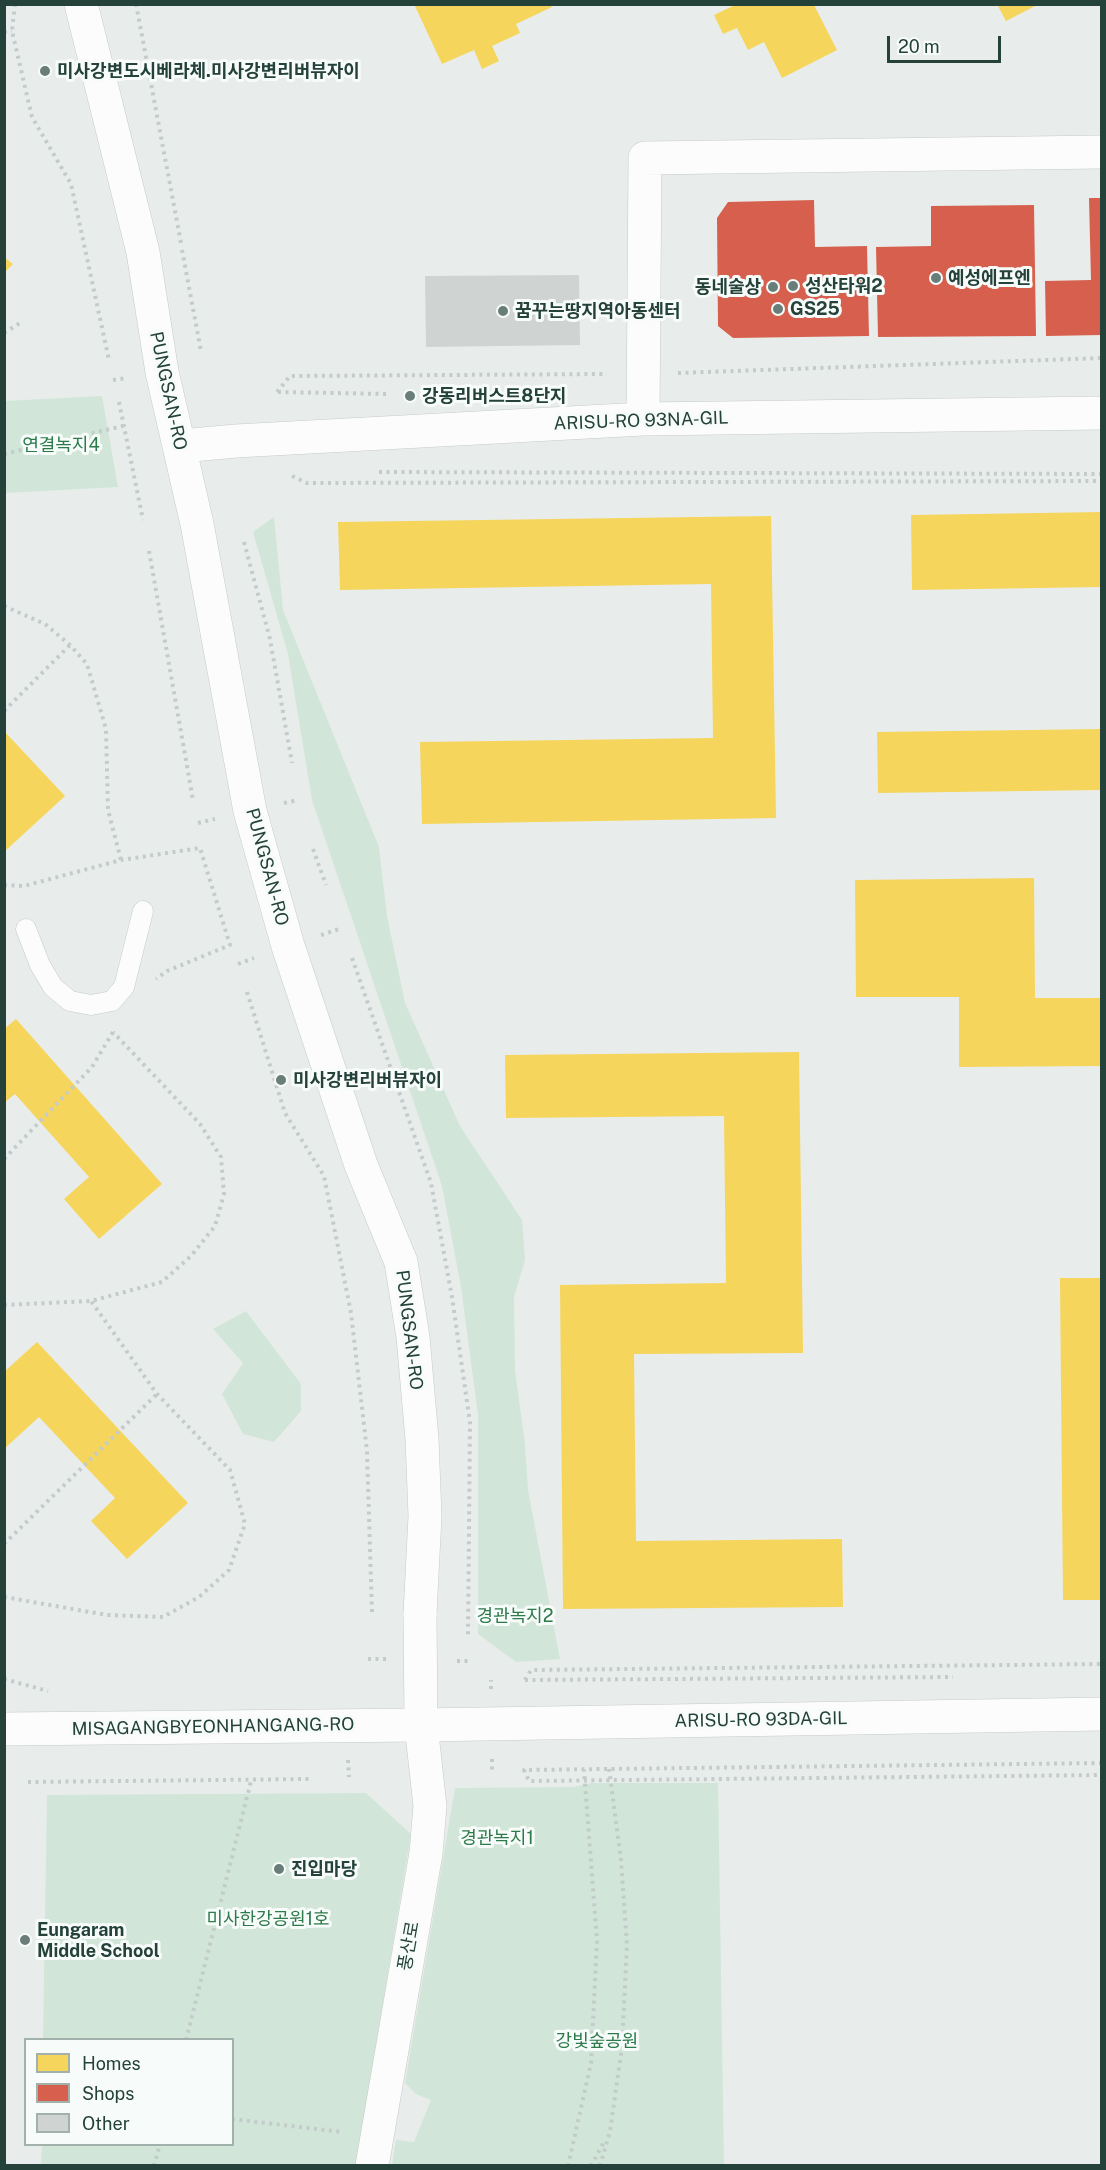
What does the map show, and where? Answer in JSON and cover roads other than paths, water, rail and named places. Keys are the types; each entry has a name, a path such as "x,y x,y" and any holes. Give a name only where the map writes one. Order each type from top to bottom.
{"street":[{"name":"PUNGSAN-RO","path":"81,4 143,252 162,372 181,447 250,811 288,946 361,1165 401,1262 413,1337 422,1439 425,1516 420,1614 421,1725"},
{"path":"643,419 645,158 1101,152"},
{"name":"ARISU-RO 93NA-GIL","path":"181,447 236,441 643,419 1101,413"},
{"name":"ARISU-RO 93DA-GIL","path":"421,1725 1101,1714"},
{"name":"MISAGANGBYEONHANGANG-RO","path":"4,1729 421,1725"},
{"name":"풍산로","path":"372,2166 426,1852 430,1806 421,1725"}],"lane":[{"path":"26,929 40,965 52,987 69,1001 91,1005 112,1001 124,987 142,911"}],"place":[{"name":"미사강변도시베라체.미사강변리버뷰자이","path":"45,71"},
{"name":"예성에프엔","path":"936,278"},
{"name":"성산타워2","path":"793,286"},
{"name":"동네술상","path":"773,287"},
{"name":"GS25","path":"778,309"},
{"name":"꿈꾸는땅지역아동센터","path":"503,311"},
{"name":"강동리버스트8단지","path":"410,396"},
{"name":"미사강변리버뷰자이","path":"281,1080"},
{"name":"진입마당","path":"279,1869"},
{"name":"Eungaram Middle School","path":"25,1940"}],"park label":[{"name":"연결녹지4","path":"61,445"},
{"name":"경관녹지2","path":"515,1616"},
{"name":"경관녹지1","path":"497,1838"},
{"name":"미사한강공원1호","path":"268,1919"},
{"name":"강빛숲공원","path":"597,2041"}]}
